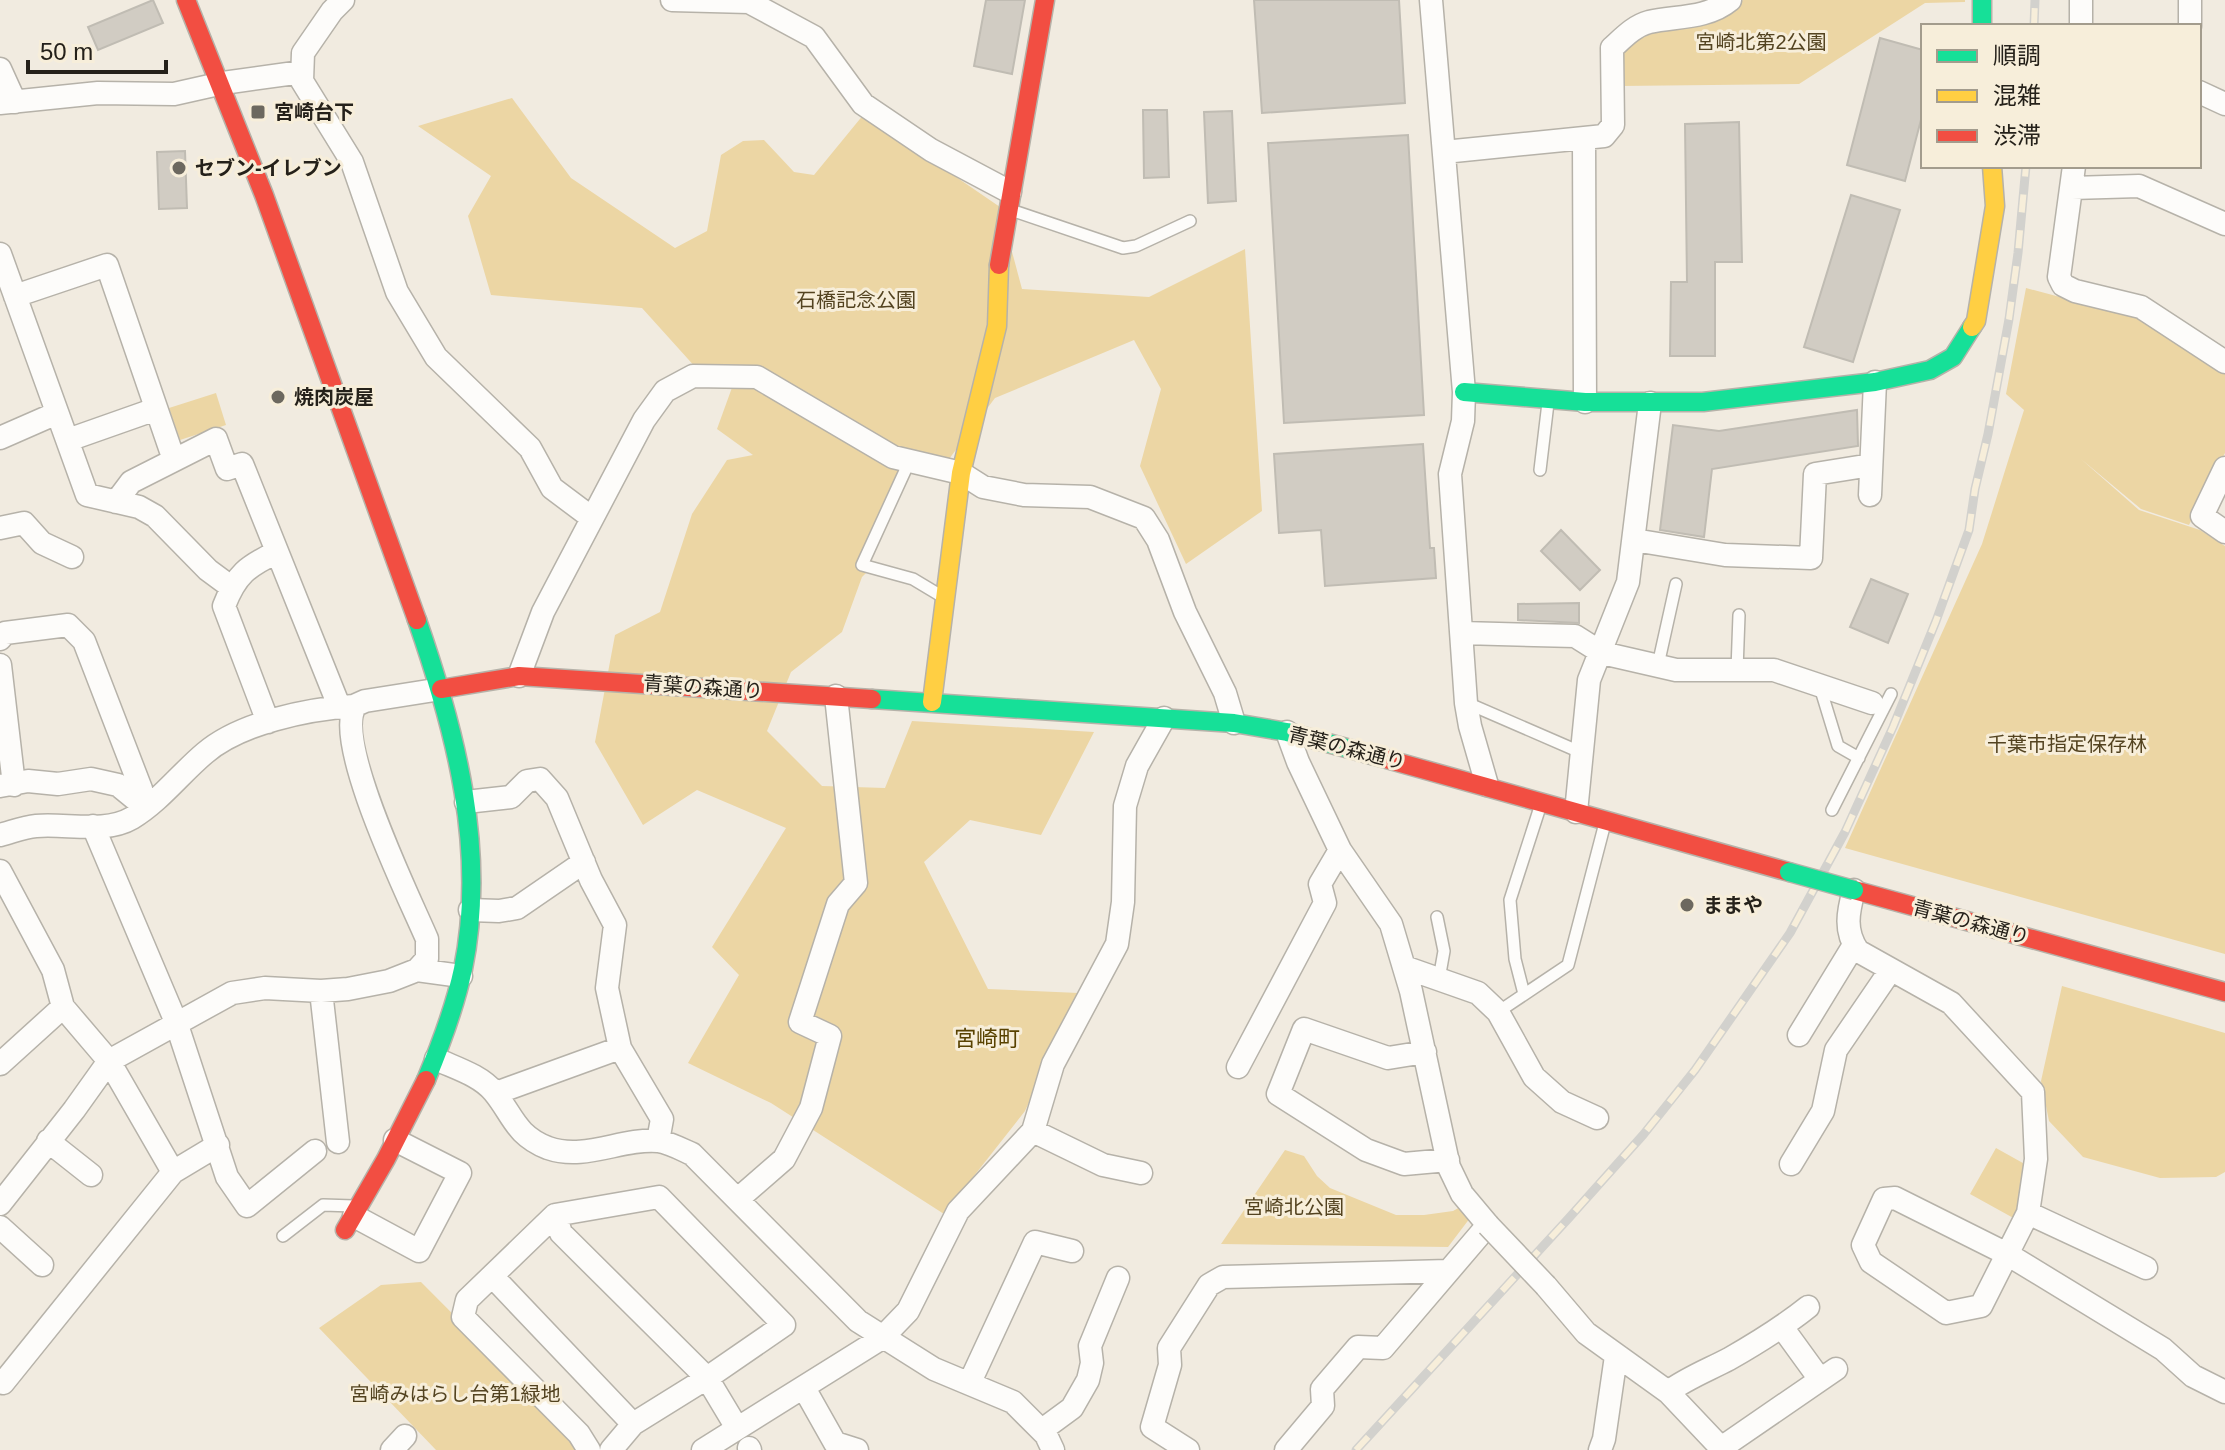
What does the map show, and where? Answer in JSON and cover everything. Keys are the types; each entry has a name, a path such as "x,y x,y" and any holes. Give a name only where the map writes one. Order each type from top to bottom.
{"street":[{"path":"186,0 223,83 393,549 441,689 459,758 472,874 461,976 436,1059 353,1217 419,1251 460,1173 395,1140"},
{"path":"343,0 303,53 302,81 352,162 397,292 436,357 530,448 552,488 592,518"},
{"path":"672,0 749,2 814,37 863,104 1008,200"},
{"path":"932,702 961,473 997,326 999,259 1045,0"},
{"path":"1431,0 1464,392 1463,421 1450,474 1466,703 1487,785"},
{"path":"1444,152 1604,136 1613,125 1612,48 1646,22 1694,16 1730,0"},
{"path":"1982,0 1982,24"},
{"path":"2081,0 2081,24"},
{"path":"2190,0 2190,24"},
{"path":"0,69 8,103 98,93 174,94 223,83 302,72"},
{"path":"2201,93 2225,104"},
{"path":"1584,138 1585,402"},
{"path":"1464,392 1585,402 1703,402 1875,382 1930,370 1953,357 1976,321 1995,206 1992,168"},
{"path":"2225,224 2139,186 2073,177 2059,277 2063,285 2075,291 2141,307 2225,362"},
{"path":"0,254 87,495 139,507 155,516 208,570 231,587"},
{"path":"15,296 107,265 174,460"},
{"path":"519,676 543,612 644,420 665,391 693,376 757,377 893,457 961,473 983,487 1024,495 1090,497 1144,518 1158,540 1185,612 1225,693 1234,723"},
{"path":"1870,495 1875,382"},
{"path":"1576,812 1589,680 1628,582 1650,403"},
{"path":"68,440 156,409"},
{"path":"0,438 57,413"},
{"path":"0,1204 109,1061 176,1022 232,993 265,988 321,991 389,981 417,970 427,959 427,939 357,767 348,706 277,552 242,464 227,469 216,439 131,482 116,502"},
{"path":"1634,540 1725,555 1811,558 1815,474 1871,465"},
{"path":"2223,477 2202,516 2225,532"},
{"path":"0,528 24,523 42,543 72,557"},
{"path":"268,722 224,606 231,587 249,566 277,552"},
{"path":"0,639 5,633 68,625 84,641 141,789 145,807"},
{"path":"1462,633 1575,636 1602,653 1676,670 1774,670 1820,686 1881,699"},
{"path":"0,665 7,786 28,781 58,784 91,779 118,785 145,807"},
{"name":"青葉の森通り","path":"441,689 519,676 1234,723 1287,732 2225,992"},
{"path":"0,835 37,826 93,826 131,819 161,797 227,736 268,722 365,701 441,689"},
{"path":"738,1199 784,1159 811,1108 830,1036 800,1022 838,904 856,883 836,696"},
{"path":"703,1450 882,1338 908,1311 958,1211 1033,1131 1053,1064 1117,944 1123,902 1125,806 1137,766 1164,718"},
{"path":"1287,732 1340,850 1391,924 1425,1052 1448,1160 1462,1194 1586,1333 1668,1392 1722,1449 1827,1374 1782,1327"},
{"path":"466,802 511,797 527,781 540,779 557,798 615,925 607,988 620,1048 662,1119 658,1141"},
{"path":"93,826 176,1022 227,1177 247,1206 315,1151"},
{"path":"1238,1067 1325,903 1320,884 1340,850"},
{"path":"470,910 517,908 584,862"},
{"path":"0,871 53,970 63,1007 109,1061 173,1172"},
{"path":"1854,890 1848,926 1854,945 1866,958 1951,1003 2033,1092 2036,1159 2028,1213 2007,1254 1981,1306 1946,1313 1871,1262 1863,1245 1884,1199 1895,1198 2007,1254 2163,1349 2193,1376 2225,1392"},
{"path":"1799,1035 1854,945"},
{"path":"1404,967 1478,993 1498,1012 1534,1077 1562,1102 1597,1118"},
{"path":"417,970 461,976"},
{"path":"1791,1164 1823,1111 1836,1050 1890,971"},
{"path":"321,991 338,1142"},
{"path":"0,1064 63,1007"},
{"path":"1425,1052 1388,1058 1304,1029 1278,1094 1366,1150 1404,1164 1448,1160"},
{"path":"496,1093 620,1048"},
{"path":"436,1059 481,1080 496,1093 517,1126 530,1138 549,1148 582,1152 658,1141 692,1154 858,1321 934,1369 1013,1402 1042,1430 1053,1450"},
{"path":"1033,1131 1103,1165 1141,1173"},
{"path":"48,1141 91,1175"},
{"path":"3,1383 173,1172 218,1145"},
{"path":"589,1450 579,1434 463,1317 467,1300 555,1215 659,1197 784,1325 633,1424 611,1450"},
{"path":"2028,1213 2146,1268"},
{"path":"555,1215 561,1233 707,1378 737,1428"},
{"path":"1286,1450 1323,1406 1322,1389 1358,1347 1383,1348 1488,1225"},
{"path":"0,1227 42,1265"},
{"path":"970,1382 1035,1242 1072,1251"},
{"path":"1188,1450 1152,1427 1170,1365 1169,1348 1209,1285 1223,1277 1448,1271"},
{"path":"493,1277 633,1424"},
{"path":"1042,1430 1072,1408 1088,1380 1092,1363 1090,1346 1118,1278"},
{"path":"1668,1392 1682,1381 1726,1360 1782,1327 1808,1307"},
{"path":"1600,1450 1616,1356"},
{"path":"804,1388 830,1446 857,1450"}],"lane":[{"path":"1008,200 1123,248 1136,246 1190,221"},
{"path":"1540,470 1548,399"},
{"path":"910,460 862,565 913,579 946,599"},
{"path":"1658,665 1676,584"},
{"path":"1737,671 1739,615"},
{"path":"1820,686 1838,746 1859,758"},
{"path":"1832,810 1859,758 1881,699"},
{"path":"1466,703 1580,752"},
{"path":"1524,994 1515,959 1510,900 1542,801"},
{"path":"1498,1012 1568,965 1605,820"},
{"path":"1437,917 1444,951 1439,979"},
{"path":"283,1236 323,1205 353,1217"}],"green space":[{"name":"宮崎北第2公園","path":"1743,0 1965,2 1925,3 1799,84 1620,86 1621,59 1635,35 1734,7"},
{"name":"石橋記念公園","path":"512,98 571,178 675,248 707,231 721,155 743,141 764,140 794,172 814,175 864,114 1000,207 1022,289 1149,297 1245,249 1262,511 1186,564 1140,466 1161,389 1134,340 995,398 949,459 902,464 867,572 862,577 842,632 791,672 767,731 822,786 885,788 912,721 1094,732 1041,835 970,820 924,862 988,989 1079,993 1025,1111 944,1214 771,1103 688,1063 739,975 712,947 786,828 697,790 643,825 595,742 615,635 660,612 692,514 727,460 753,455 717,429 738,371 697,369 642,308 491,295 468,216 491,176 418,126"},
{"name":"千葉市指定保存林","path":"2026,288 2138,318 2225,369 2225,453 2189,525 2141,509 2081,459 2139,510 2200,530 2225,546 2225,954 1845,848 1982,544 2024,410 2006,394"},
{"path":"216,393 226,425 180,440 169,408"},
{"path":"2062,986 2225,1033 2225,1172 2216,1177 2160,1178 2083,1157 2049,1121 2041,1081"},
{"path":"1996,1148 2030,1167 2017,1220 1970,1194"},
{"name":"宮崎北公園","path":"1285,1150 1304,1156 1317,1176 1330,1188 1396,1215 1424,1215 1453,1211 1462,1206 1470,1218 1448,1247 1221,1244"},
{"name":"宮崎みはらし台第1緑地","path":"421,1282 570,1432 582,1450 436,1450 319,1328 381,1285"}],"building":[{"path":"153,0 163,23 98,50 88,27"},
{"path":"986,0 1025,0 1012,74 974,66"},
{"path":"1254,0 1399,0 1405,103 1262,113"},
{"path":"1880,38 1921,49 1921,120 1905,181 1847,165"},
{"path":"1143,110 1167,110 1169,177 1144,178"},
{"path":"1232,111 1236,201 1208,203 1204,112"},
{"path":"1739,122 1742,262 1715,262 1715,356 1670,356 1671,282 1687,282 1685,124"},
{"path":"1408,135 1424,415 1284,423 1268,143"},
{"path":"185,151 187,208 159,209 157,152"},
{"path":"1851,195 1900,210 1853,362 1804,347"},
{"path":"1857,410 1858,446 1712,469 1704,537 1660,530 1673,425 1719,431"},
{"path":"1423,444 1430,548 1434,548 1436,578 1325,586 1321,530 1279,533 1274,454"},
{"path":"1561,530 1600,570 1580,590 1541,551"},
{"path":"1871,579 1908,594 1888,643 1850,627"},
{"path":"1579,603 1579,623 1518,620 1518,604"}],"railway":[{"path":"2034,24 2035,0"},
{"path":"1356,1450 1643,1135 1695,1070 1790,933 1845,832 1893,727 1969,530 2009,319 2026,168"}],"traffic: fast":[{"path":"1982,0 1982,24"},
{"path":"1464,392 1585,402 1703,402 1875,382 1930,370 1953,357 1972,327"},
{"path":"417,620 444,705 464,792 471,880 470,925 463,969 447,1025 426,1080"},
{"path":"872,699 1234,723 1287,732 1372,755"},
{"path":"1789,872 1854,890"}],"traffic: slow":[{"path":"1972,327 1976,321 1995,206 1992,168"},
{"path":"932,702 961,473 997,326 999,265"}],"traffic: jam":[{"path":"186,0 264,195 417,620"},
{"path":"999,265 1045,0"},
{"path":"441,689 519,676 872,699"},
{"path":"1372,755 1789,872"},
{"path":"1854,890 2225,992"},
{"path":"345,1230 426,1080"}],"place":[{"name":"宮崎台下","path":"258,112"},
{"name":"セブン-イレブン","path":"179,168"},
{"name":"焼肉炭屋","path":"278,397"},
{"name":"ままや","path":"1687,905"}],"district":[{"name":"宮崎町","path":"987,1038"}]}
